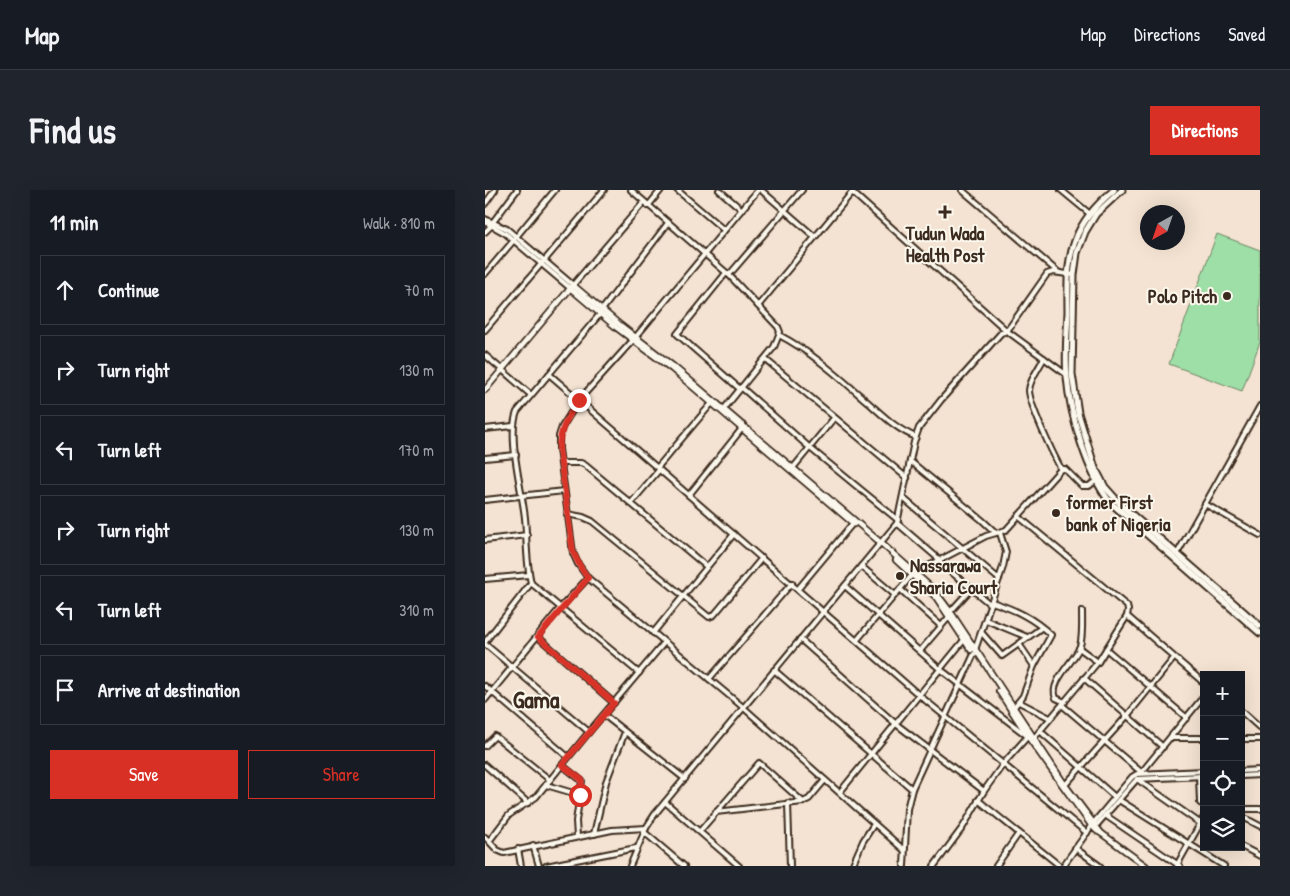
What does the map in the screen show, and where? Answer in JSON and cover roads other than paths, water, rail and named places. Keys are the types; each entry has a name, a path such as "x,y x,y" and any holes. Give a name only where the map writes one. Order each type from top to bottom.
{"main road":[{"path":"1122,190 1113,193 1090,214 1075,239 1069,265 1071,275 1073,386 1078,412 1098,480 1103,493 1116,508 1260,633"},
{"path":"1113,193 1096,214 1085,232 1071,275 1067,376 1073,412 1086,458 1098,480 1117,501 1260,626"}],"street":[{"path":"485,204 495,190"},
{"path":"486,230 517,190"},
{"path":"485,274 555,190"},
{"path":"485,330 604,190"},
{"path":"631,190 705,253 778,327 779,335 774,347 724,409"},
{"path":"648,206 661,190"},
{"path":"677,190 724,230"},
{"path":"719,190 741,209"},
{"path":"815,238 759,190 741,209 635,338 579,400 561,431 559,449 567,514 573,552 588,578 744,708 905,850"},
{"path":"802,190 727,274 677,334 897,521 971,589 991,603 1021,612 1051,634 1052,637 1034,666 1019,702 1014,707"},
{"path":"962,190 1060,274"},
{"path":"1061,190 1090,214"},
{"path":"758,306 853,191 1007,332 1067,376"},
{"path":"485,390 644,202"},
{"path":"485,220 501,225 601,312 724,409 743,428 880,544"},
{"path":"639,673 531,583 513,426 517,412 601,312 668,223"},
{"path":"629,866 645,830 665,802 880,544 897,521 919,428 941,400 1001,333 1007,332 1047,274 1053,272 1071,275"},
{"path":"779,335 810,354 904,433 916,437"},
{"path":"635,338 793,468 938,595 1029,735 1093,826 1145,866"},
{"path":"485,355 531,395"},
{"path":"1043,358 1031,381 1029,390 1050,448 1061,469 1065,470 1082,486 1089,486 1098,480"},
{"path":"765,359 907,478"},
{"path":"549,374 919,695 1088,832"},
{"path":"631,503 712,403"},
{"path":"1177,554 1260,406"},
{"path":"793,468 834,418"},
{"path":"485,429 513,426"},
{"path":"689,495 743,428"},
{"path":"485,458 516,455"},
{"path":"904,866 907,809 912,789 974,652 986,620 1006,552 998,533 910,460"},
{"path":"561,463 581,463 585,465 707,567"},
{"path":"857,640 913,574 963,548 1010,527 1061,469"},
{"path":"485,500 564,490"},
{"path":"903,498 999,579"},
{"path":"1205,504 1260,535"},
{"path":"567,514 583,516 592,521 707,616 712,616 762,558"},
{"path":"1018,516 1127,606 1128,610 1127,616 1098,662 1034,738"},
{"path":"798,589 853,523"},
{"path":"653,633 735,534"},
{"path":"485,540 527,535"},
{"path":"861,566 895,595"},
{"path":"485,579 529,575"},
{"path":"485,700 561,607 588,578"},
{"path":"531,583 485,643 589,732"},
{"path":"709,679 792,583"},
{"path":"845,586 940,669 1034,738 1093,826"},
{"path":"900,589 941,626"},
{"path":"920,651 971,589"},
{"path":"1082,611 1079,648 1058,680 1054,692 1055,698 1141,773"},
{"path":"950,614 965,640 1014,707 1029,735"},
{"path":"1127,616 1200,680"},
{"path":"986,620 1027,637"},
{"path":"981,632 1002,656 1041,628"},
{"path":"538,637 614,703"},
{"path":"801,639 896,724 983,791"},
{"path":"840,792 965,640"},
{"path":"490,840 509,815 535,799 664,642"},
{"path":"1019,644 1034,666"},
{"path":"1079,648 1098,662"},
{"path":"1106,649 1187,718"},
{"path":"1065,784 1127,716 1174,658"},
{"path":"775,670 912,789"},
{"path":"1085,678 1163,747"},
{"path":"485,686 568,757"},
{"path":"1141,773 1200,701"},
{"path":"1019,702 1050,718"},
{"path":"604,714 685,779"},
{"path":"1245,715 1260,728"},
{"path":"1040,731 1117,798 1224,866"},
{"path":"595,834 607,782 625,732"},
{"path":"934,866 963,827 983,791 1004,763 1029,735"},
{"path":"485,746 495,736 550,780"},
{"path":"1171,738 1200,738"},
{"path":"1245,739 1260,739"},
{"path":"699,831 759,763 803,802"},
{"path":"485,765 528,802"},
{"path":"562,765 582,780 576,821 577,837"},
{"path":"1245,771 1260,770"},
{"path":"1093,826 1105,816 1132,777 1141,773 1200,771"},
{"path":"1245,776 1260,775"},
{"path":"979,800 1061,866 1117,798 1137,779 1200,776"},
{"path":"1137,779 1200,824"},
{"path":"716,812 803,802 809,799 825,780"},
{"path":"547,785 580,795"},
{"path":"665,802 739,866"},
{"path":"788,803 790,866"},
{"path":"1245,809 1260,809"},
{"path":"1105,816 1178,866 1200,828"},
{"path":"1245,818 1260,826"},
{"path":"852,866 863,841 874,824"},
{"path":"485,837 500,852 628,828 645,830 684,866"},
{"path":"996,866 1019,833"},
{"path":"533,845 539,866"},
{"path":"546,866 636,848"},
{"path":"1075,848 1100,866"},
{"path":"1245,848 1260,856"},
{"path":"518,849 521,866"}],"place":[{"name":"Tudun Wada Health Post","path":"945,212"},
{"name":"Polo Pitch","path":"1227,296"},
{"name":"former First bank of Nigeria","path":"1056,513"},
{"name":"Nassarawa Sharia Court","path":"900,576"}],"district":[{"name":"Gama","path":"536,699"}]}
